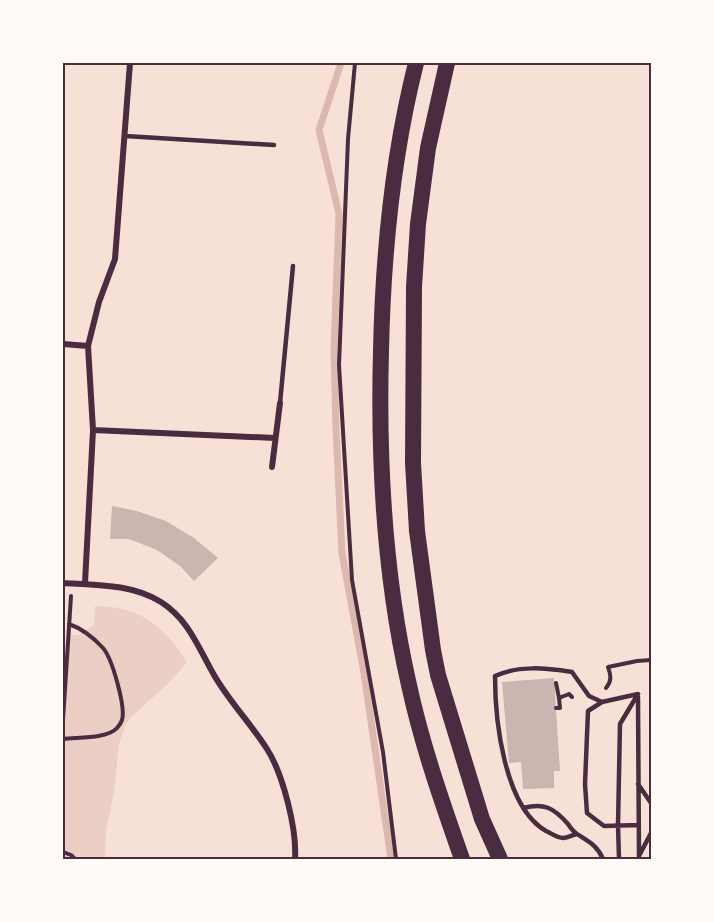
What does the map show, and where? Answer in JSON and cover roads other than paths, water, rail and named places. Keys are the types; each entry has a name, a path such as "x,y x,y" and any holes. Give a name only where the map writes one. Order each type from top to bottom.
{"highway":[{"path":"416,63 398,146 388,219 382,294 380,406 382,494 388,561 408,684 424,746 462,859"},
{"path":"447,63 428,148 418,224 412,364 413,463 417,531 425,601 438,675 482,819 500,859"}],"street":[{"path":"85,583 93,430 88,346 99,302 115,259 130,63"},
{"path":"63,344 88,346"},
{"path":"272,467 280,403"},
{"path":"93,430 275,438"},
{"path":"63,583 85,583 144,593 177,614 188,627 214,674 269,752 293,822 295,859"}],"lane":[{"path":"125,136 274,145"},
{"path":"280,403 293,266"},
{"path":"576,834 563,838 555,836 540,827 523,808 504,764 497,720 495,676 518,669 553,669 572,672 590,696 603,702"},
{"path":"638,694 603,702 588,711 585,784 587,813 604,826 639,825"},
{"path":"638,694 639,858"},
{"path":"619,859 620,724 638,694"},
{"path":"638,784 651,802"},
{"path":"523,808 538,804 550,808 563,818 576,834 594,844 603,859"},
{"path":"639,858 651,832"}],"waterway":[{"path":"341,63 319,130 339,214 334,350 342,553 364,673 391,859"}]}
